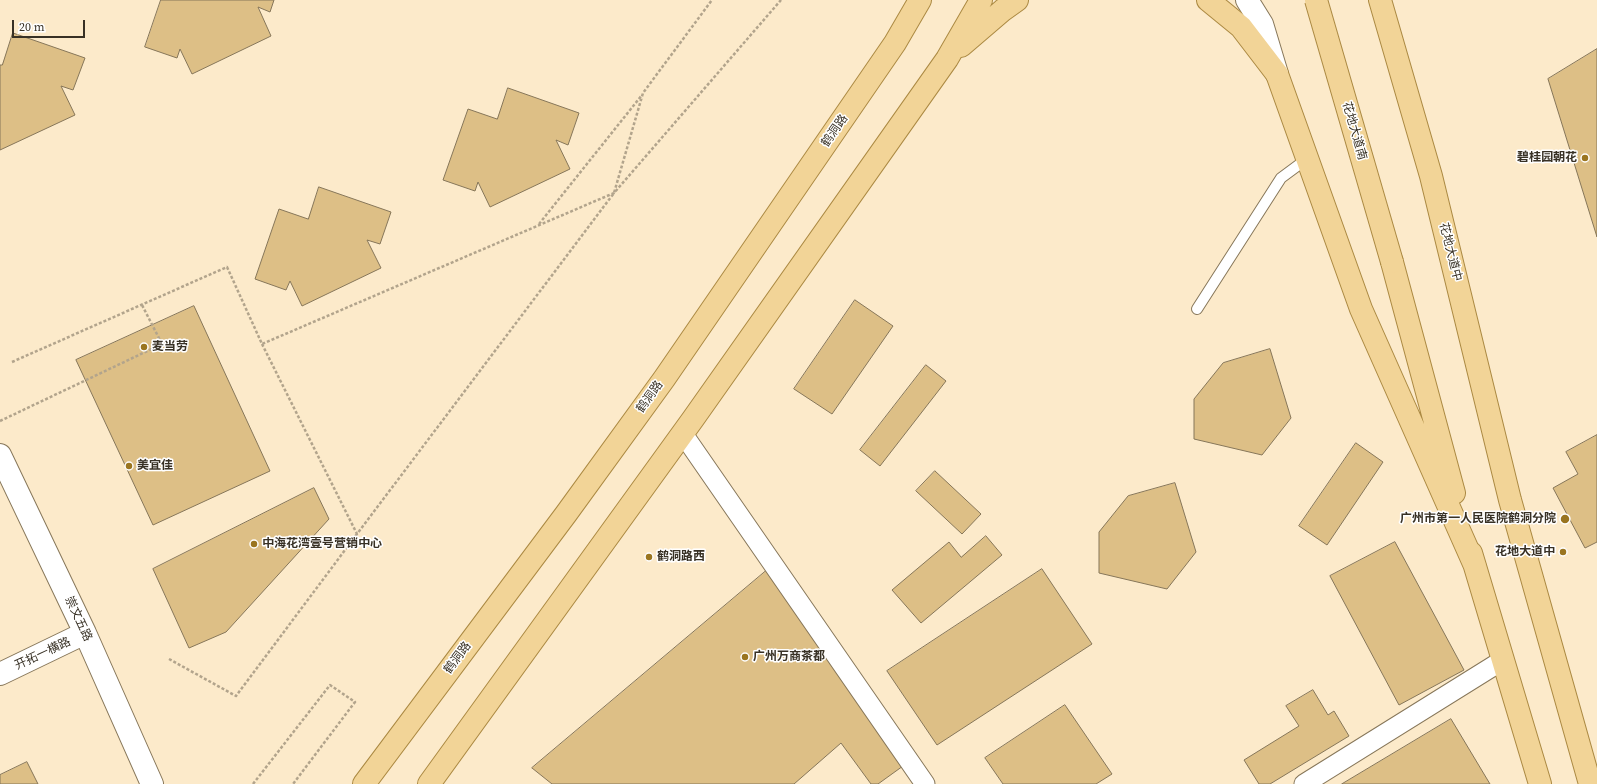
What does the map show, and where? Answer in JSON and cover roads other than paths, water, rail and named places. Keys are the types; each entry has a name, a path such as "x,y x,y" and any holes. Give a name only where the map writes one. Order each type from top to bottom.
{"main road":[{"name":"鹤洞路","path":"364,784 566,514 659,385 895,43 920,0"},
{"path":"429,784 683,434 947,59 981,0"},
{"path":"947,59 1003,10 1017,0"},
{"path":"1208,0 1241,27 1277,74 1362,309 1475,566 1540,784"},
{"name":"花地大道南","path":"1316,0 1392,262 1475,566"},
{"name":"花地大道中","path":"1381,1 1431,176 1510,500 1590,784"}],"street":[{"path":"895,43 929,0"},
{"path":"1247,0 1262,24 1277,74"},
{"path":"683,434 925,784"},
{"name":"崇文五路","path":"0,455 85,633 152,784"},
{"name":"开拓一横路","path":"0,674 85,633"},
{"path":"1304,784 1503,660"}],"lane":[{"path":"1197,309 1281,178 1308,158"}],"place":[{"name":"碧桂园朝花","path":"1585,158"},
{"name":"麦当劳","path":"144,347"},
{"name":"美宜佳","path":"129,466"},
{"name":"广州市第一人民医院鹤洞分院","path":"1565,519"},
{"name":"中海花湾壹号营销中心","path":"254,544"},
{"name":"花地大道中","path":"1563,552"},
{"name":"鹤洞路西","path":"649,557"},
{"name":"广州万商茶都","path":"745,657"}]}
